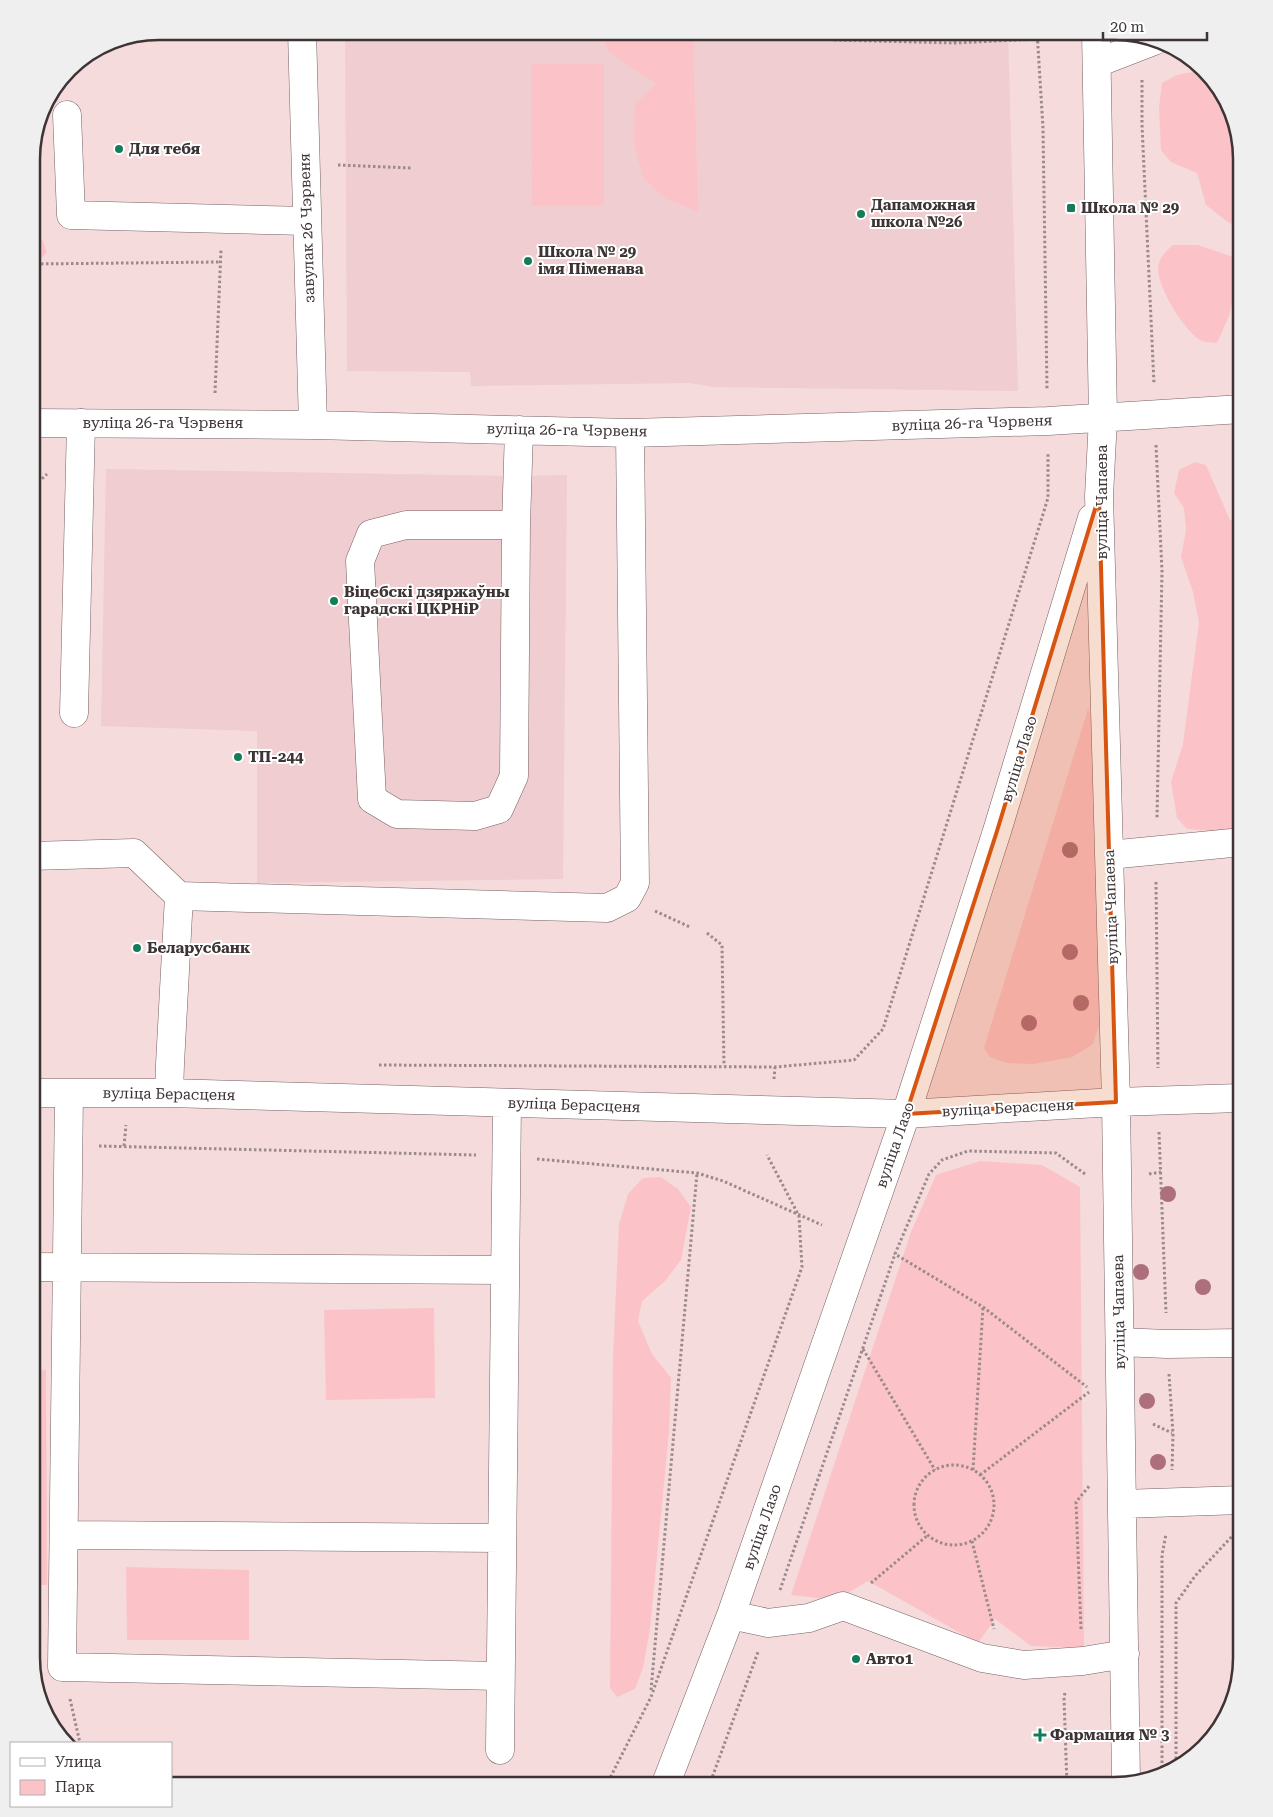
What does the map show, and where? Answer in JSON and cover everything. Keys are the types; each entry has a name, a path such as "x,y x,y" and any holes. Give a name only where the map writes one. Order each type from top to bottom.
{"street":[{"name":"завулак 26 Чэрвеня","path":"302,40 313,425"},
{"name":"вуліца Чапаева","path":"1096,40 1103,418 1099,496 1116,1102 1126,1776"},
{"path":"1097,64 1147,45"},
{"path":"68,115 70,215 307,222"},
{"name":"вуліца 26-га Чэрвеня","path":"40,423 313,425 630,432 1048,421 1233,410"},
{"path":"74,713 81,423"},
{"path":"516,525 406,525 371,534 360,561 372,799 396,814 475,816 499,809 514,776 516,525 519,430"},
{"path":"40,856 134,854 180,896 607,908 627,898 635,882 630,432"},
{"name":"вуліца Лазо","path":"668,1777 731,1615 906,1114 997,830 1099,496"},
{"path":"1109,854 1233,843"},
{"path":"169,1093 180,896"},
{"name":"вуліца Берасценя","path":"40,1093 169,1093 906,1114 1116,1102 1233,1098"},
{"path":"69,1093 62,1667 500,1676"},
{"path":"500,1750 507,1103"},
{"path":"40,1267 505,1270"},
{"path":"1120,1342 1167,1344 1233,1343"},
{"path":"1122,1504 1233,1500"},
{"path":"64,1535 501,1538"},
{"path":"731,1615 768,1624 809,1618 844,1606 982,1658 1024,1665 1083,1661 1125,1654"}],"path":[{"path":"834,40 955,43 1016,40"},
{"path":"377,1064 775,1067 854,1060 883,1029 1048,498 1043,128 1037,40"},
{"path":"1148,45 1142,125 1162,571 1156,851 1158,1101 1167,1344 1173,1434 1171,1501 1162,1555 1162,1766"},
{"path":"330,164 411,168"},
{"path":"214,399 220,262 224,219"},
{"path":"40,264 220,262"},
{"path":"627,898 690,927"},
{"path":"707,933 722,944 724,1066"},
{"path":"774,1081 775,1067"},
{"path":"124,1146 126,1124"},
{"path":"68,1146 506,1156 697,1173 723,1181 822,1225"},
{"path":"712,1777 768,1624 895,1254 929,1174 942,1160 968,1151 1056,1152 1091,1178"},
{"path":"611,1777 651,1697 802,1267 799,1216 767,1155"},
{"path":"651,1697 697,1173"},
{"path":"895,1254 983,1307 1092,1390"},
{"path":"973,1470 983,1307"},
{"path":"863,1348 936,1470"},
{"path":"1092,1390 1092,1399"},
{"path":"980,1475 1092,1390"},
{"path":"1152,1423 1173,1434"},
{"path":"958,1466 973,1470 980,1475 992,1494 993,1510 984,1531 972,1541 964,1544 949,1545 934,1540 918,1523 914,1500 919,1486 936,1470 943,1467 958,1466"},
{"path":"1067,1777 1064,1697 1083,1661 1076,1502 1092,1482"},
{"path":"844,1606 928,1535"},
{"path":"1176,1759 1176,1603 1195,1576 1233,1536"},
{"path":"972,1541 996,1635 1024,1665 1064,1697"},
{"path":"62,1667 80,1742"}],"highlighted area":[{"path":"1099,496 1116,1102 906,1114 997,831"}],"shaded area":[{"path":"345,40 1008,40 1018,391 713,387 690,383 471,386 470,372 347,371"},
{"name":"Віцебскі дзяржаўны гарадскі ЦКРНіР","path":"106,469 516,476 567,475 563,879 257,883 257,731 101,726"}],"green space":[{"path":"603,40 693,40 698,212 665,198 643,178 634,144 635,104 656,84 608,51"},
{"path":"531,64 604,64 604,205 532,206"},
{"path":"1194,72 1208,87 1224,114 1232,144 1233,224 1229,223 1206,205 1197,173 1171,162 1161,150 1159,108 1162,83 1177,75"},
{"path":"40,235 47,252 40,260"},
{"path":"1173,245 1198,245 1233,257 1233,296 1229,316 1217,343 1205,342 1195,336 1181,320 1168,299 1159,278 1158,270 1159,262"},
{"path":"1195,462 1206,465 1230,520 1233,520 1233,827 1226,832 1187,829 1177,818 1171,782 1183,744 1199,622 1193,592 1181,557 1186,530 1184,508 1174,493 1179,470"},
{"path":"1088,709 1092,720 1100,1022 1093,1044 1072,1057 1034,1064 1007,1063 990,1057 984,1048"},
{"path":"980,1161 1042,1165 1080,1187 1084,1648 1031,1646 995,1619 978,1643 868,1581 836,1600 791,1595 911,1232 936,1175"},
{"path":"661,1177 678,1189 691,1207 681,1260 665,1281 642,1301 638,1321 652,1354 671,1378 669,1431 650,1629 643,1668 635,1689 617,1697 610,1688 613,1358 619,1224 628,1194 643,1178"},
{"path":"434,1308 435,1398 326,1400 324,1310"},
{"path":"40,1370 46,1370 47,1585 40,1585"},
{"path":"126,1567 249,1570 249,1640 127,1640"}],"place":[{"name":"Для тебя","path":"119,149"},
{"name":"Школа № 29","path":"1071,208"},
{"name":"Дапаможная школа №26","path":"861,214"},
{"name":"Школа № 29 імя Піменава","path":"528,261"},
{"name":"Віцебскі дзяржаўны гарадскі ЦКРНіР","path":"334,601"},
{"name":"ТП-244","path":"238,757"},
{"name":"Беларусбанк","path":"137,948"},
{"name":"Авто1","path":"856,1659"},
{"name":"Фармация № 3","path":"1040,1735"}]}
